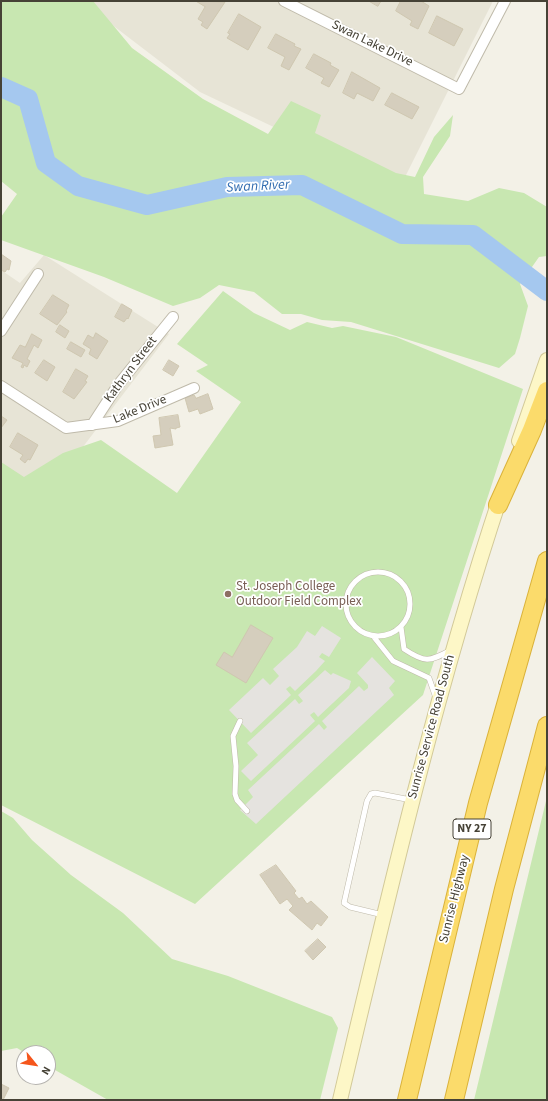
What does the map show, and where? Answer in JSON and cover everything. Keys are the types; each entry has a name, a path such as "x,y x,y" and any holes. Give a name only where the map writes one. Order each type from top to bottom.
{"highway":[{"path":"498,505 532,430 547,391"},
{"name":"Sunrise Highway","path":"407,1100 478,803 547,561"},
{"path":"454,1100 504,888 547,726"}],"main road":[{"name":"Sunrise Service Road South","path":"340,1100 383,915 438,703 498,505 547,360"}],"street":[{"name":"Swan Lake Drive","path":"284,1 459,89 505,1"},
{"path":"1,331 38,274"},
{"name":"Kathryn Street","path":"92,425 118,385 173,317"},
{"name":"Lake Drive","path":"1,386 66,428 118,421 194,388"}],"lane":[{"path":"378,572 389,574 398,579 405,587 410,597 410,608 407,619 401,627 393,633 383,636 373,636 363,633 355,626 349,618 346,608 347,598 351,588 358,580 367,574 378,572"},
{"path":"401,627 404,649 418,659 433,659 454,648"},
{"path":"373,636 393,661 429,678 438,703"},
{"path":"240,722 233,736 236,766 235,794 237,800 247,811"},
{"path":"383,915 350,907 344,903 367,801 372,794 375,793 412,800"}],"shaded area":[{"path":"81,1 493,1 400,187 200,92"},
{"path":"44,255 169,334 44,498 1,470 1,270 20,283"},
{"path":"322,626 341,638 329,657 322,653 319,657 325,661 295,691 290,686 286,689 291,695 251,733 229,710 263,678 270,685 279,676 273,669 297,647 307,631 315,636"},
{"path":"372,657 395,681 389,688 394,695 256,824 240,810 253,797 248,790 319,724 324,730 327,727 322,721 359,686 364,691 368,688 368,685 357,673"},
{"path":"325,670 331,675 333,673 351,681 349,688 318,717 314,712 310,715 315,721 251,781 241,771 258,755 247,743 295,699 299,704 303,701 298,695"}],"green space":[{"path":"1,1 93,1 132,48 203,99 268,134 291,101 321,115 315,133 396,173 415,177 434,137 453,115 450,136 423,177 424,194 468,201 499,188 524,193 547,207 547,256 539,257 520,284 528,306 515,354 499,368 351,322 322,320 301,314 282,314 254,292 219,285 200,298 173,306 104,277 1,240 1,217 17,194 1,181"},
{"name":"St. Joseph College Outdoor Field Complex","path":"223,291 254,313 290,330 307,322 332,328 343,326 396,337 523,389 423,695 195,904 1,805 1,462 24,477 63,453 101,440 177,493 241,402 196,371 208,365 177,344"},
{"path":"547,798 547,1100 474,1100 546,801"},
{"path":"1,811 13,818 32,840 71,875 123,913 172,959 228,976 332,1017 338,1028 320,1100 108,1100 56,1071 56,1045 16,1045 16,1048 1,1051"}],"building":[{"path":"196,1 225,2 207,29 201,25 203,22 198,19 205,7"},
{"path":"369,1 381,1 378,6"},
{"path":"401,1 421,1 429,6 418,29 410,25 412,21 396,11"},
{"path":"239,14 261,27 248,50 227,38 230,34 228,33"},
{"path":"437,16 463,29 454,46 429,33"},
{"path":"276,34 295,44 294,46 301,49 289,70 281,66 285,57 268,48"},
{"path":"314,54 331,63 330,65 339,70 329,87 321,83 324,78 306,68"},
{"path":"352,72 380,88 373,101 357,93 354,99 343,93"},
{"path":"392,93 419,107 412,119 385,105"},
{"path":"1,254 11,261 9,270 7,269 5,272 1,270"},
{"path":"53,295 69,305 66,311 67,312 57,325 40,314"},
{"path":"122,304 132,310 128,319 127,318 124,322 115,317"},
{"path":"60,325 69,331 65,338 56,332"},
{"path":"96,333 108,341 97,359 89,354 91,349 83,344 88,335 93,338"},
{"path":"32,334 42,340 38,348 34,345 27,359 30,361 27,367 24,365 23,368 21,367 23,363 12,358 20,345 25,347"},
{"path":"71,342 85,350 81,357 67,349"},
{"path":"44,360 55,367 47,381 35,373"},
{"path":"169,360 179,366 173,376 163,370"},
{"path":"76,369 88,376 85,381 87,382 74,399 63,392"},
{"path":"208,394 213,409 200,414 198,409 189,412 185,398 194,395 196,398"},
{"path":"178,415 180,427 176,429 170,428 173,445 155,448 153,436 161,435 159,418"},
{"path":"1,416 7,420 1,428"},
{"path":"18,433 38,445 30,460 28,459 25,463 20,459 23,455 10,447"},
{"path":"251,625 273,638 246,683 216,665 224,652 232,657"},
{"path":"276,865 296,891 294,893 299,899 302,897 307,904 311,901 328,917 321,926 317,923 312,930 289,910 293,906 287,899 280,904 260,875"},
{"path":"318,939 326,947 313,960 305,951"},
{"path":"1,1084 9,1088 3,1100 1,1100"}],"waterway":[{"name":"Swan River","path":"1,87 28,99 46,163 78,186 147,205 227,187 302,185 402,234 473,235 547,291"}],"place":[{"name":"St. Joseph College Outdoor Field Complex","path":"228,594"}]}
